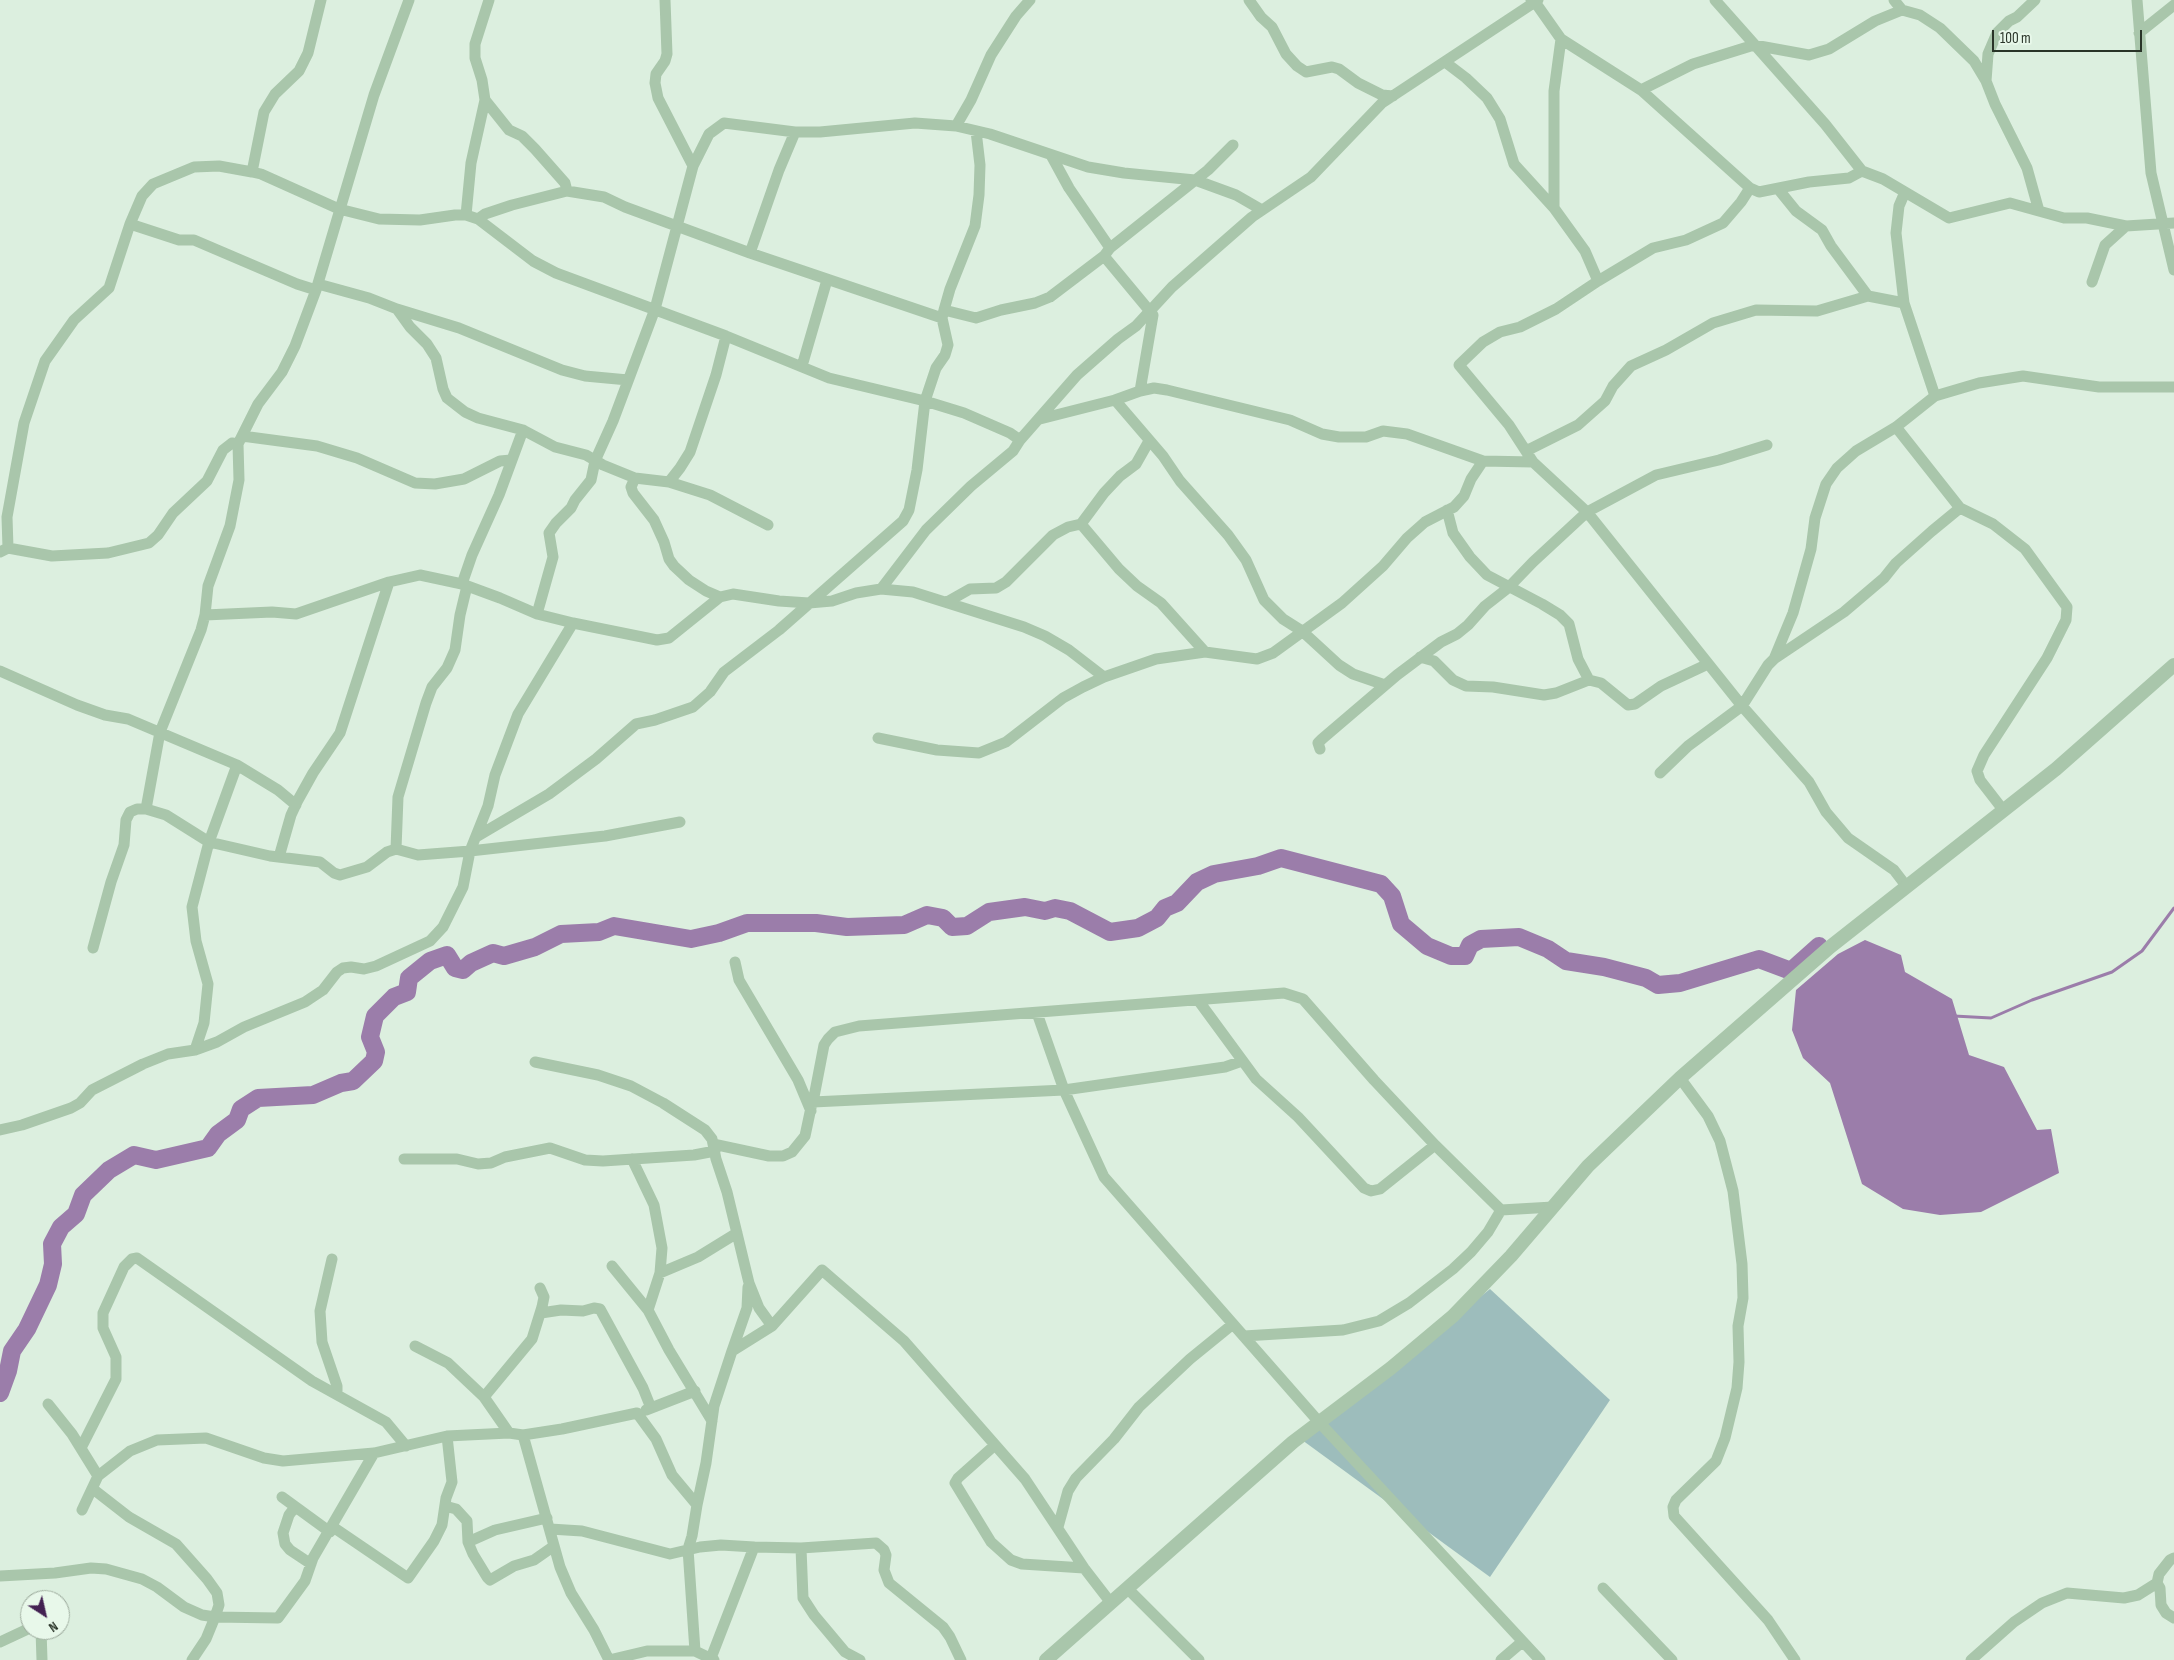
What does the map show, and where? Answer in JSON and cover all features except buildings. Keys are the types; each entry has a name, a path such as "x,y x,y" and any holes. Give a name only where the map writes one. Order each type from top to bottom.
{"street":[{"path":"252,172 264,112 275,94 299,71 308,53 320,0"},
{"path":"146,809 160,732 189,663 205,616 208,586 230,526 239,480 240,440 258,404 282,372 295,346 317,287 377,87 409,0"},
{"path":"466,215 471,163 485,100 482,80 475,58 475,44 489,0"},
{"path":"665,0 667,54 666,61 656,74 658,98 693,166"},
{"path":"956,126 972,100 991,55 1016,16 1030,0"},
{"path":"1249,0 1261,17 1272,27 1286,54 1297,66 1306,72 1332,67 1339,69 1358,83 1382,95 1392,96"},
{"path":"1715,0 1825,124 1862,171 1883,179 1949,218 2010,202 2064,218 2087,218 2126,226 2168,224"},
{"path":"1894,0 1902,10 1920,15 1940,28 1974,61 1986,81 1995,104 2027,168 2040,211"},
{"path":"1986,81 1988,54 1997,33 2035,0"},
{"path":"2136,0 2152,173 2168,224 2174,270"},
{"path":"881,589 926,530 971,486 1013,451 1020,440 1040,420 1077,376 1118,339 1136,326 1194,267 1262,210 1310,178 1392,96 1535,1 1561,38 1641,90 1750,188 1759,192 1779,190 1809,182 1849,178 1862,171"},
{"path":"2139,34 2174,5"},
{"path":"1641,90 1693,64 1754,45 1809,55 1829,49 1876,21 1902,10"},
{"path":"1554,208 1554,91 1561,38"},
{"path":"1445,62 1466,78 1487,98 1500,119 1514,164 1554,208 1585,251 1598,280"},
{"path":"485,100 509,130 522,136 535,149 565,183 568,191"},
{"path":"537,614 553,557 549,533 571,508 591,480 595,461 655,309 693,166 709,134 724,123 795,132 820,132 915,123 956,126 1088,167 1124,173 1195,180 1236,195 1262,210"},
{"path":"476,837 549,794 596,759 636,724 655,720 694,707 710,692 724,672 780,630 903,521 909,510 917,470 926,401 936,368 945,355 948,345 943,314 950,288 975,226 979,175 976,131"},
{"path":"750,253 776,178 795,132"},
{"path":"478,219 485,214 512,205 568,191 604,197 676,226 827,280 943,314 976,318 1001,310 1035,303 1050,297 1208,170 1233,145"},
{"path":"1051,155 1107,252 1150,310 1154,319 1140,391"},
{"path":"511,460 500,461 464,479 435,484 415,483 357,458 317,446 240,440 223,450 208,481 173,513 158,535 149,543 108,554 52,556 4,550 7,518 24,422 45,361 74,320 109,288 130,224 142,196 153,184 194,167 219,166 262,174 340,209 379,220 420,220 466,215 478,219 533,261 556,273 726,336 829,378 926,401 991,424 1020,440"},
{"path":"1750,188 1723,223 1686,240 1653,248 1598,280 1556,309 1520,327 1500,332 1483,342 1459,364 1509,425 1533,462 1587,512 1742,706 1809,782 1826,812 1848,838 1894,870 1907,887"},
{"path":"1779,190 1788,204 1822,230 1831,246 1868,296"},
{"path":"1905,192 1899,206 1896,233 1904,303 1935,396"},
{"path":"130,224 179,240 194,240 297,284 369,298 397,309 459,328 562,370 585,376 628,380"},
{"path":"2092,282 2105,245 2126,226"},
{"path":"802,366 827,280"},
{"path":"1525,449 1530,449 1578,425 1605,401 1614,386 1631,366 1666,350 1714,323 1756,310 1817,311 1868,296 1904,303"},
{"path":"397,309 410,327 427,344 436,358 443,389 447,398 454,406 478,418 523,430 546,443 586,455 595,461 635,478 669,482 710,495 768,524"},
{"path":"669,482 690,452 716,375 726,336"},
{"path":"1774,659 1793,612 1811,549 1816,518 1826,484 1837,468 1856,451 1896,427 1935,396 1979,384 2023,376 2099,387 2174,387"},
{"path":"1040,420 1154,388 1290,420 1316,432 1339,438 1366,437 1383,431 1407,434 1483,460 1533,462"},
{"path":"1115,400 1163,456 1180,481 1228,535 1246,560 1264,600 1283,619 1302,631 1339,665 1353,674 1385,685"},
{"path":"1896,427 1960,508 1993,524 2025,549 2067,607 2066,620 2047,658 1984,755 1977,770 1980,780 2004,811"},
{"path":"396,850 398,797 426,702 432,687 447,668 455,650 465,585 472,555 500,495 523,430"},
{"path":"947,602 970,589 996,588 1006,582 1053,534 1068,527 1081,524 1104,492 1120,476 1136,464 1149,441"},
{"path":"1320,748 1318,743 1322,739 1385,685 1420,657 1468,625 1484,606 1508,588 1532,562 1587,512 1656,475 1719,460 1767,445"},
{"path":"878,738 937,750 979,753 1006,742 1063,698 1104,677 1156,659 1205,652 1257,659 1273,653 1342,603 1383,566 1407,538 1425,522 1454,507 1464,496 1471,479 1483,460"},
{"path":"635,478 631,487 633,493 654,520 669,559 674,566 706,591 720,597"},
{"path":"1660,774 1688,746 1742,706 1768,665 1774,659 1844,612 1884,578 1896,563 1960,508"},
{"path":"1447,510 1453,533 1486,575 1542,604 1560,615 1569,624 1578,660 1589,680"},
{"path":"1081,524 1119,569 1137,586 1161,603 1205,652"},
{"path":"205,616 272,612 296,614 389,582 420,575 465,585 537,614 657,640 669,638 720,597 733,594 779,601 809,603 832,601 856,593 881,589 913,592 1024,627 1045,636 1069,650 1104,677"},
{"path":"280,856 296,805 313,773 336,742 340,733 389,582"},
{"path":"0,1130 22,1125 71,1108 92,1090 143,1064 168,1054 195,1050 217,1042 244,1027 305,1002 323,990 337,972 343,968 351,967 364,970 430,941 443,927 463,887 470,851 488,806 495,775 518,714 573,623"},
{"path":"1420,657 1434,661 1453,680 1466,686 1493,687 1544,695 1556,693 1589,680 1601,683 1628,705 1635,704 1661,686 1708,664"},
{"path":"1046,1660 1272,1460 1391,1368 1453,1316 1511,1256 1595,1159 1680,1078 1830,947 2056,769 2174,665"},
{"path":"0,671 77,705 105,715 128,719 237,765 278,790 296,805"},
{"path":"195,1050 204,1023 208,984 196,941 192,907 209,842 237,765"},
{"path":"93,948 111,882 124,845 126,820 130,812 137,809 146,809 166,815 209,842 320,862 334,873 340,874 367,867 387,852 396,850 418,855 470,851 605,836 680,822"},
{"path":"735,962 739,980 812,1106"},
{"path":"404,1159 458,1159 478,1164 491,1163 505,1157 550,1148 585,1160 603,1161 694,1155 714,1147 768,1156 783,1156 792,1152 805,1136 824,1045 835,1032 859,1026 1284,993 1303,999 1374,1080 1435,1145 1501,1210 1553,1207"},
{"path":"1198,1000 1256,1079 1298,1117 1364,1188 1372,1191 1380,1189 1435,1145"},
{"path":"1037,1013 1064,1090 1104,1177 1319,1422 1540,1660"},
{"path":"812,1106 1064,1090 1225,1066 1242,1061"},
{"path":"535,1062 598,1075 631,1086 663,1103 705,1130 714,1147 749,1283 759,1308 772,1326"},
{"path":"1680,1078 1708,1116 1720,1141 1725,1158 1733,1191 1742,1264 1743,1298 1738,1326 1739,1362 1737,1388 1725,1438 1716,1461 1676,1500 1673,1507 1674,1516 1768,1620 1795,1660"},
{"path":"632,1159 650,1197 656,1215 662,1248 660,1272 648,1310"},
{"path":"1244,1336 1343,1330 1379,1320 1409,1303 1459,1263 1488,1232 1501,1210"},
{"path":"660,1272 688,1262 737,1233"},
{"path":"81,1448 116,1378 116,1357 103,1328 103,1313 124,1267 132,1259 137,1258 312,1381 386,1422 406,1446"},
{"path":"332,1259 320,1311 322,1342 338,1394"},
{"path":"612,1266 648,1310 669,1350 712,1420"},
{"path":"732,1352 772,1326 822,1270 904,1341 1025,1479 1084,1568 1111,1603"},
{"path":"695,1651 688,1549 706,1463 712,1420 732,1352 748,1308 749,1283"},
{"path":"484,1397 532,1339 544,1298 540,1288"},
{"path":"541,1313 561,1310 583,1312 594,1308 600,1309 643,1388 651,1408"},
{"path":"1058,1527 1066,1497 1076,1478 1114,1440 1139,1407 1190,1359 1233,1324"},
{"path":"414,1346 448,1363 484,1397 509,1433"},
{"path":"82,1510 98,1476 130,1451 158,1440 206,1438 264,1458 283,1461 374,1453 447,1436 509,1433 523,1435 569,1428 637,1413 695,1391"},
{"path":"48,1404 81,1448 98,1476"},
{"path":"637,1413 656,1440 672,1475 697,1506"},
{"path":"523,1435 560,1567 571,1593 594,1630 609,1660 647,1651 695,1651 712,1659 754,1547"},
{"path":"282,1497 408,1578 434,1541 442,1524 452,1482 447,1436"},
{"path":"995,1445 958,1478 955,1484 991,1542 1006,1556 1022,1564 1084,1568"},
{"path":"0,1576 55,1573 91,1568 106,1569 142,1579 157,1587 184,1608 202,1615 278,1618 304,1582 311,1564 374,1453"},
{"path":"93,1489 129,1517 176,1544 207,1578 216,1593 219,1605 215,1617 206,1639 192,1660"},
{"path":"445,1506 456,1509 467,1521 468,1542 482,1570 490,1580 514,1566 534,1560 554,1546"},
{"path":"296,1507 289,1515 283,1533 285,1544 290,1550 311,1564"},
{"path":"468,1542 495,1530 548,1523 663,1553 677,1553 688,1549 721,1545 801,1548 851,1543 876,1543 881,1546 886,1555 884,1570 890,1583 943,1627 961,1660"},
{"path":"801,1548 803,1598 814,1615 845,1652 860,1660"},
{"path":"2174,1558 2170,1560 2159,1574 2157,1583 2160,1588 2161,1605 2174,1618"},
{"path":"1971,1660 2014,1622 2042,1603 2067,1593 2124,1598 2138,1596 2157,1583"},
{"path":"1603,1588 1672,1660"},
{"path":"1128,1589 1200,1660"},
{"path":"0,1642 20,1633"},
{"path":"41,1640 42,1660"},
{"path":"1501,1660 1522,1642"}],"shaded area":[{"path":"1865,940 1901,955 1905,972 1952,999 1969,1055 2004,1067 2037,1130 2051,1129 2059,1173 1981,1212 1940,1215 1903,1209 1862,1184 1830,1083 1803,1058 1792,1030 1796,990 1838,954"},
{"path":"1490,1289 1610,1400 1490,1577 1302,1440"}],"waterway":[{"path":"0,1393 8,1371 12,1351 27,1329 48,1285 53,1264 52,1244 61,1227 76,1214 83,1195 109,1170 134,1155 156,1160 208,1148 218,1134 237,1120 241,1109 258,1098 313,1095 341,1083 353,1081 374,1061 376,1052 370,1037 375,1016 394,997 407,992 409,978 430,961 447,955 455,968 463,970 471,963 493,953 504,956 535,947 561,934 599,932 614,926 691,939 719,933 747,923 816,923 847,927 904,925 927,915 943,918 952,927 967,926 989,912 1025,907 1045,911 1055,908 1070,911 1110,932 1138,928 1157,918 1165,908 1177,903 1197,882 1214,874 1258,866 1281,858 1381,884 1392,896 1401,924 1427,946 1451,956 1465,956 1470,945 1481,939 1519,937 1548,949 1566,961 1604,967 1646,978 1658,985 1680,983 1759,959 1791,971 1819,946"},
{"path":"1954,1016 1991,1018 2032,1000 2112,972 2142,951 2174,908"}]}
